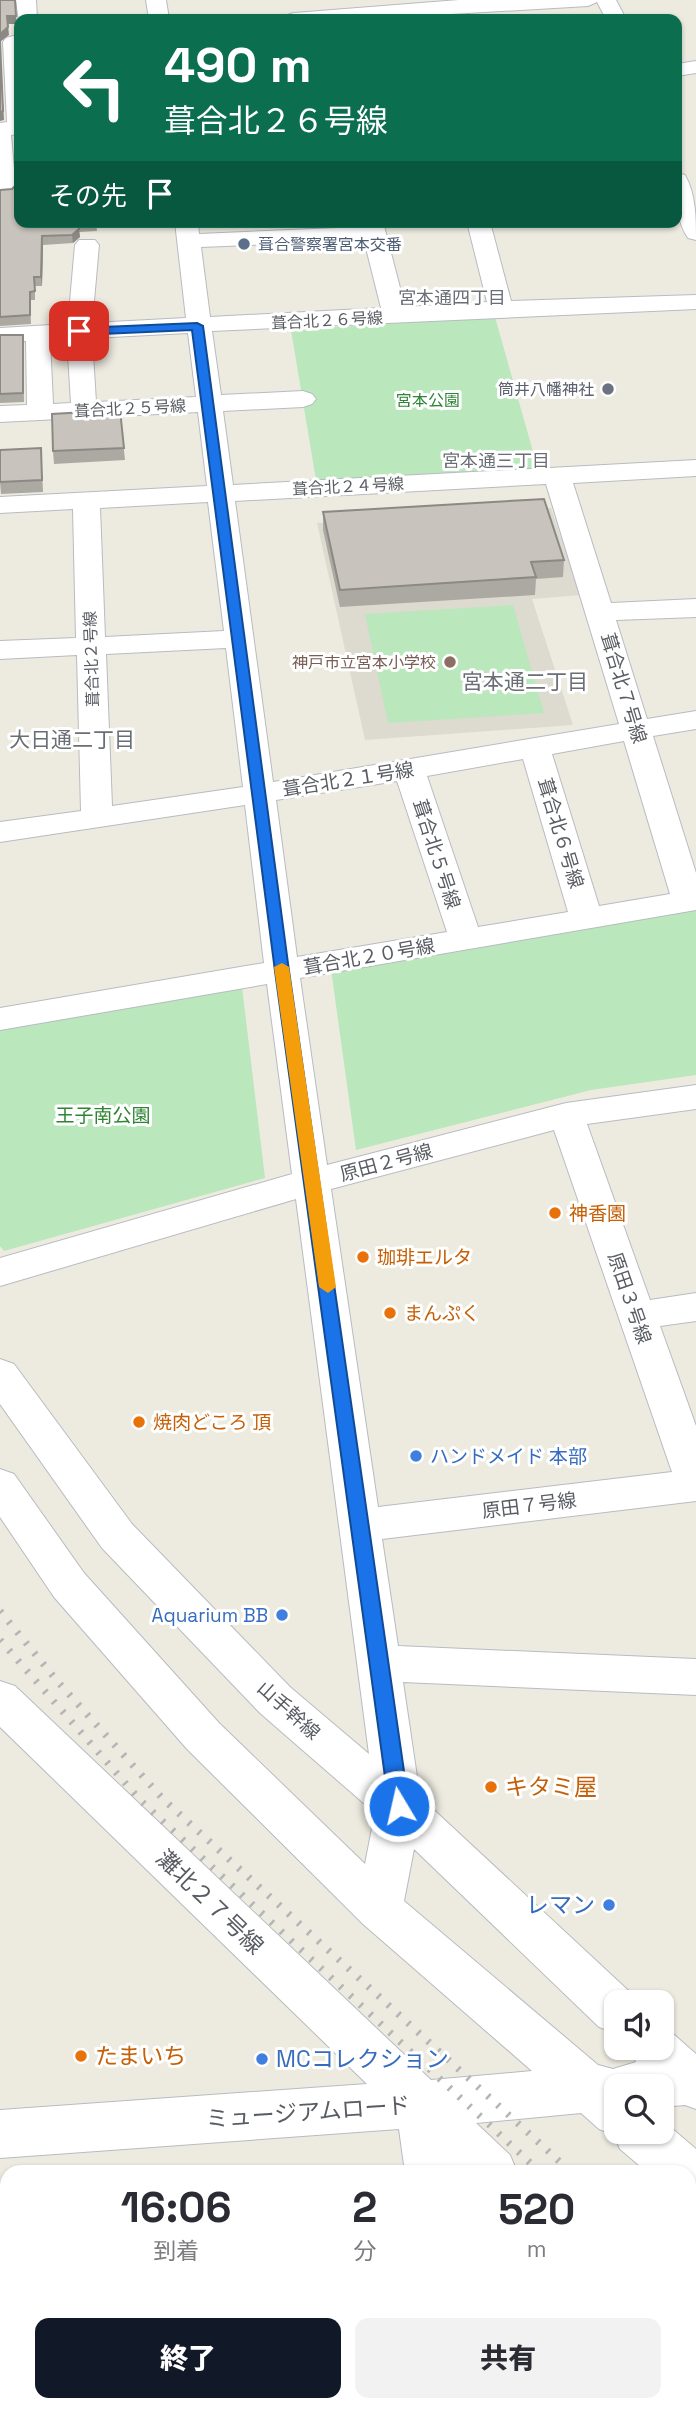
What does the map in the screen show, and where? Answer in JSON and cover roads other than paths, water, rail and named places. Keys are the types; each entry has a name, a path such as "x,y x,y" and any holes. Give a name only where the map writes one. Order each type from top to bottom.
{"street":[{"path":"366,14 383,6 559,10 588,0"},
{"path":"11,42 14,74"},
{"path":"8,190 0,129 14,128"},
{"path":"682,174 696,233"},
{"path":"379,1909 399,1806 282,971 187,232 372,228 395,316"},
{"path":"480,228 501,309"},
{"path":"84,410 79,331 88,245"},
{"name":"葺合北２６号線","path":"0,335 501,309 696,302"},
{"path":"38,333 40,412"},
{"name":"葺合北２５号線","path":"0,414 303,399"},
{"name":"葺合北２４号線","path":"0,505 696,468"},
{"name":"葺合北７号線","path":"557,475 692,901"},
{"name":"葺合北２号線","path":"86,500 97,818"},
{"path":"600,612 696,608"},
{"path":"0,650 240,639"},
{"name":"葺合北２１号線","path":"0,832 261,793 696,720"},
{"name":"葺合北６号線","path":"535,747 586,919"},
{"name":"葺合北５号線","path":"409,769 466,940"},
{"name":"葺合北２０号線","path":"0,1019 692,901"},
{"name":"原田２号線","path":"0,1272 313,1181 566,1115 696,1097"},
{"name":"原田３号線","path":"566,1115 696,1483"},
{"path":"636,1316 696,1307"},
{"name":"山手幹線","path":"0,1374 117,1536 275,1700 399,1806 604,2000"},
{"name":"原田７号線","path":"361,1525 696,1483"},
{"path":"0,1485 69,1585 194,1726 379,1909 604,2087"},
{"path":"377,1663 696,1677"},
{"name":"灘北２７号線","path":"0,1699 485,2165"},
{"path":"668,2060 694,2083"},
{"name":"ミュージアムロード","path":"674,2085 694,2083"},
{"name":"ミュージアムロード","path":"0,2134 604,2093"},
{"path":"421,2104 429,2165"},
{"path":"652,2144 677,2165"}],"railway":[{"path":"0,1611 58,1682 163,1799 563,2165"},
{"path":"0,1640 141,1801 532,2165"}],"place":[{"name":"葺合警察署宮本交番","path":"244,244"},
{"name":"筒井八幡神社","path":"608,389"},
{"name":"神戸市立宮本小学校","path":"450,662"},
{"name":"神香園","path":"555,1213"},
{"name":"珈琲エルタ","path":"363,1257"},
{"name":"まんぷく","path":"390,1313"},
{"name":"焼肉どころ 頂","path":"139,1422"},
{"name":"ハンドメイド 本部","path":"416,1456"},
{"name":"Aquarium BB","path":"282,1615"},
{"name":"キタミ屋","path":"491,1787"},
{"name":"レマン","path":"609,1905"},
{"name":"たまいち","path":"81,2056"},
{"name":"MCコレクション","path":"262,2059"}],"district":[{"name":"宮本通四丁目","path":"452,298"},
{"name":"宮本通三丁目","path":"496,461"},
{"name":"宮本通二丁目","path":"525,682"},
{"name":"大日通二丁目","path":"72,740"}],"park label":[{"name":"宮本公園","path":"428,400"},
{"name":"王子南公園","path":"103,1115"}]}
